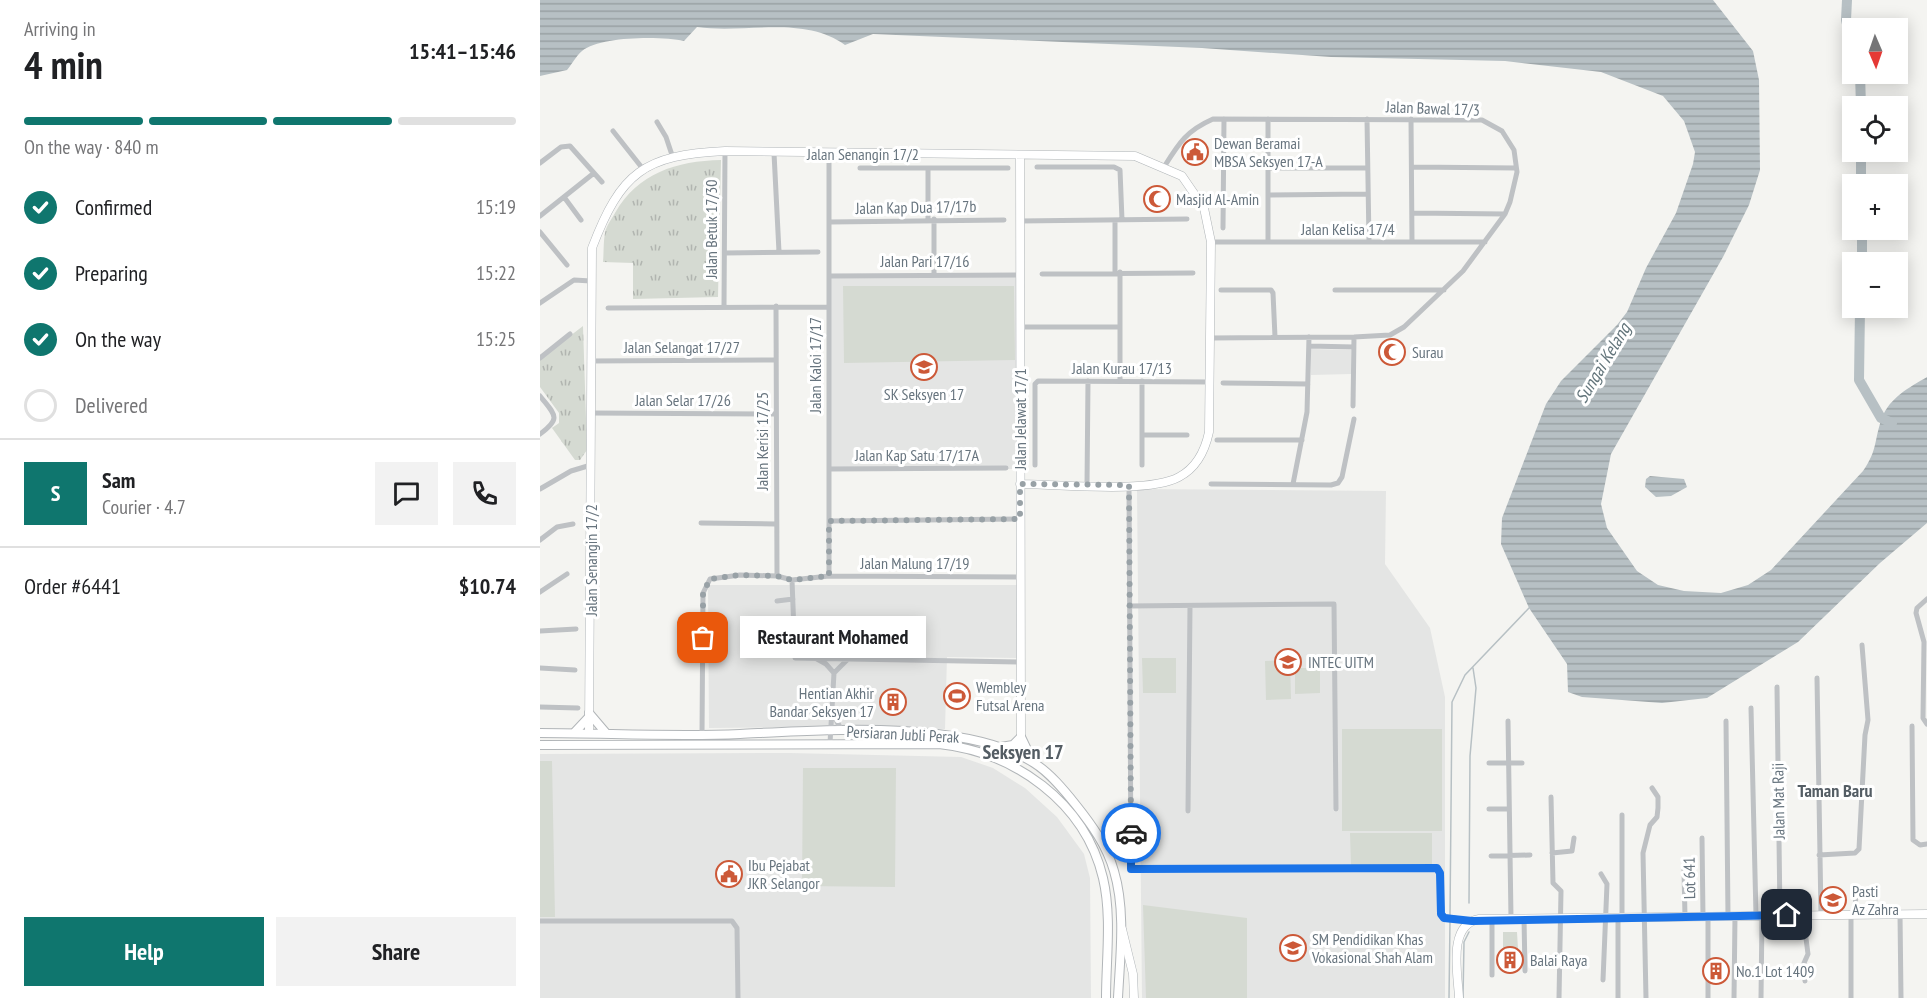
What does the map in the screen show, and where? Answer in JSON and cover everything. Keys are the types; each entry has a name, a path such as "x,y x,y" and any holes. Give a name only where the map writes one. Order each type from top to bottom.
{"main road":[{"path":"574,733 589,715 606,733"},
{"name":"Persiaran Jubli Perak","path":"540,733 702,735 842,731 958,736 1018,754 1034,763 1069,796 1096,831 1114,870 1120,922 1118,998"},
{"path":"589,733 590,741 595,746"},
{"path":"1000,747 1013,745 1021,736 1034,763"},
{"name":"Persiaran Jubli Perak","path":"540,745 830,743 959,746 975,749 1025,772 1054,795 1086,836 1104,880 1107,925 1106,998"},
{"path":"1018,754 1025,772"},
{"path":"1107,925 1119,906"}],"street":[{"name":"Jalan Bawal 17/3","path":"1164,167 1181,140 1194,127 1213,119 1411,119 1482,120 1502,131 1514,150 1516,168"},
{"path":"1223,228 1224,119"},
{"path":"1268,119 1268,242"},
{"path":"1367,119 1369,242"},
{"path":"1411,119 1412,242"},
{"path":"657,122 666,137 673,158"},
{"path":"613,131 643,169"},
{"path":"540,163 561,147 570,146 602,183"},
{"name":"Jalan Senangin 17/2","path":"589,733 592,248 614,197 643,169 673,158 725,151 1135,156 1182,176 1199,197 1204,208 1211,242 1209,432 1199,458 1177,478 1149,485 1020,484"},
{"name":"Jalan Betuk 17/30","path":"724,307 725,151"},
{"path":"774,153 779,252"},
{"name":"Jalan Kaloi 17/17","path":"829,154 829,576"},
{"name":"Jalan Jelawat 17/1","path":"1018,754 1021,736 1020,155"},
{"path":"1037,167 1114,167 1120,170 1118,220 1120,381"},
{"path":"860,168 1008,168"},
{"path":"928,168 934,274"},
{"path":"1268,168 1367,168"},
{"path":"1211,338 1390,335 1412,321 1463,271 1505,214 1516,168 1412,168"},
{"path":"540,216 594,173"},
{"path":"1268,195 1367,194"},
{"path":"564,197 581,220"},
{"path":"1412,213 1505,214"},
{"name":"Jalan Kap Dua 17/17b","path":"830,222 931,219 1004,220"},
{"path":"1020,221 1187,219"},
{"path":"540,232 567,265"},
{"name":"Jalan Kelisa 17/4","path":"1211,242 1485,242"},
{"path":"725,253 818,252"},
{"path":"1041,274 1193,273"},
{"name":"Jalan Pari 17/16","path":"830,276 1020,275"},
{"path":"541,300 574,280 591,281"},
{"path":"1221,290 1271,291 1274,293 1275,337"},
{"path":"1335,290 1444,290"},
{"name":"Jalan Kerisi 17/25","path":"776,306 775,524 777,576"},
{"path":"608,308 829,307"},
{"path":"1020,327 1119,327"},
{"path":"540,358 570,334"},
{"path":"1293,484 1302,440 1308,384 1309,337"},
{"path":"1353,406 1354,337"},
{"path":"1309,346 1354,347"},
{"name":"Jalan Selangat 17/27","path":"590,361 775,360"},
{"name":"Jalan Kurau 17/13","path":"1035,465 1035,384 1038,381 1210,382"},
{"path":"1087,485 1089,381"},
{"path":"1142,381 1142,465"},
{"path":"1223,383 1308,384"},
{"path":"540,396 554,414 555,419 540,434"},
{"name":"Jalan Selar 17/26","path":"591,412 776,414"},
{"path":"1211,484 1338,483 1342,477 1354,419"},
{"path":"1142,435 1187,435"},
{"path":"1217,440 1302,440"},
{"path":"540,489 571,471 591,465"},
{"name":"Jalan Kap Satu 17/17A","path":"829,469 1006,468"},
{"path":"1129,485 1131,869 1437,868 1440,873 1441,914 1472,921 1511,918 1927,914"},
{"path":"829,521 1020,519"},
{"path":"701,523 775,524"},
{"path":"540,540 557,527 573,524"},
{"path":"540,592 567,574"},
{"name":"Jalan Malung 17/19","path":"702,735 703,593 706,583 717,576 777,576 792,580 829,576 1020,577"},
{"path":"792,580 793,657 1021,662"},
{"path":"777,601 793,599"},
{"path":"1927,599 1917,608 1919,630 1924,642 1923,718 1927,724"},
{"path":"1130,606 1334,604 1336,809"},
{"path":"1188,812 1190,606"},
{"path":"540,631 576,629"},
{"path":"780,630 793,631"},
{"path":"1919,630 1927,630"},
{"path":"1819,855 1854,853 1859,849 1865,735 1869,720 1862,645"},
{"path":"816,658 834,673"},
{"path":"830,743 828,731 833,714 834,673 848,659"},
{"path":"540,668 575,670"},
{"path":"1817,678 1821,915"},
{"name":"Jalan Mat Raji","path":"1777,687 1779,915"},
{"path":"540,707 578,708"},
{"path":"1751,708 1761,998"},
{"path":"833,714 842,731"},
{"path":"1508,721 1511,918"},
{"path":"1726,721 1734,998"},
{"path":"1912,726 1913,840 1920,845 1927,844"},
{"path":"1489,763 1522,763"},
{"path":"1646,998 1643,853 1650,825 1657,817 1658,797 1652,788"},
{"path":"1551,797 1553,883 1561,891 1559,998"},
{"path":"1489,809 1509,809"},
{"path":"1618,998 1622,815"},
{"path":"1552,853 1572,851 1574,838"},
{"name":"Lot 641","path":"1702,838 1708,998"},
{"path":"1491,856 1530,855"},
{"path":"1684,870 1686,917"},
{"path":"1601,874 1607,884 1603,980"},
{"path":"1851,998 1853,915 1856,889"},
{"path":"1900,914 1901,998"},
{"path":"1803,915 1808,954 1804,963 1804,981"},
{"path":"1524,918 1525,971"},
{"path":"1492,919 1492,975"},
{"path":"540,921 732,921 737,928 738,998"},
{"path":"1459,998 1458,941 1462,929 1472,921"},
{"path":"1120,922 1133,974 1134,998"},
{"path":"1120,969 1125,967 1133,974"}],"shaded area":[{"name":"SK Seksyen 17","path":"1020,275 1020,469 829,469 830,276"},
{"path":"1311,349 1351,350 1351,374 1311,375"},
{"name":"INTEC UITM","path":"1137,489 1386,491 1385,564 1430,628 1445,697 1445,998 1142,998"},
{"path":"710,585 1017,585 1017,658 947,657 945,729 709,728 708,589"},
{"path":"790,753 961,757 993,768 1025,788 1057,817 1084,854 1090,878 1091,998 540,998 540,754"}],"green space":[{"path":"721,160 718,297 633,299 633,263 603,262 606,229 615,213 635,188 660,172 689,163"},
{"path":"843,286 1014,286 1015,360 844,363"},
{"path":"583,326 587,450 580,460 575,460 552,428 559,423 559,413 540,387 540,359"},
{"path":"1142,658 1176,658 1176,693 1143,693"},
{"path":"1290,660 1291,699 1266,700 1265,661"},
{"path":"1295,668 1320,668 1320,693 1295,694"},
{"path":"1342,729 1442,729 1442,831 1342,831"},
{"path":"540,761 552,761 555,917 540,917"},
{"path":"803,768 896,768 895,887 802,886"},
{"path":"1350,833 1432,833 1432,864 1351,865"},
{"path":"1143,905 1247,918 1247,998 1146,998"},
{"path":"1503,932 1517,932 1518,949 1503,950"}],"water":[{"name":"Sungai Kelang","path":"540,0 1713,0 1753,51 1759,80 1760,170 1749,205 1723,257 1611,454 1601,504 1607,528 1637,571 1658,585 1684,591 1721,593 1748,585 1771,570 1863,471 1871,457 1885,411 1901,394 1927,377 1927,523 1880,563 1798,642 1707,698 1662,703 1582,697 1568,692 1567,664 1529,608 1501,544 1502,518 1546,404 1561,381 1627,312 1646,268 1676,213 1695,152 1684,121 1663,96 1601,72 1505,61 1331,57 1202,48 873,34 845,45 829,36 792,28 715,29 697,27 684,41 632,38 602,42 582,51 567,70 540,76"},
{"path":"1650,476 1684,479 1687,487 1671,496 1656,497 1645,487 1646,479"}],"waterway":[{"path":"1846,18 1847,0"},
{"path":"1860,84 1861,96"},
{"path":"1861,162 1861,174"},
{"path":"1862,240 1862,252"},
{"path":"1860,318 1859,380 1881,418 1892,423"},
{"path":"1450,916 1452,702 1465,675 1529,608"},
{"path":"1469,903 1470,756 1476,688 1473,668"},
{"path":"1449,998 1450,921"},
{"path":"1463,998 1464,942 1469,932"}],"way so far":[{"path":"703,638 703,593 710,579 717,576 740,575 777,576 792,580 829,576 829,521 1020,519 1020,484 1129,485 1131,833"}],"place":[{"name":"Dewan Beramai MBSA Seksyen 17-A","path":"1195,152"},
{"name":"Masjid Al-Amin","path":"1157,199"},
{"name":"Surau","path":"1392,352"},
{"name":"SK Seksyen 17","path":"924,367"},
{"name":"Restaurant Mohamed","path":"703,638"},
{"name":"INTEC UITM","path":"1288,662"},
{"name":"Wembley Futsal Arena","path":"957,696"},
{"name":"Hentian Akhir Bandar Seksyen 17","path":"893,702"},
{"name":"Ibu Pejabat JKR Selangor","path":"729,874"},
{"name":"Pasti Az Zahra","path":"1833,900"},
{"name":"SM Pendidikan Khas Vokasional Shah Alam","path":"1293,948"},
{"name":"Balai Raya","path":"1510,960"},
{"name":"No.1 Lot 1409","path":"1716,971"}],"district":[{"name":"Seksyen 17","path":"1023,752"},
{"name":"Taman Baru","path":"1835,791"}],"route":[{"path":"1131,833 1131,869 1437,868 1440,870 1441,914 1444,918 1472,921 1553,917 1787,915"}]}
